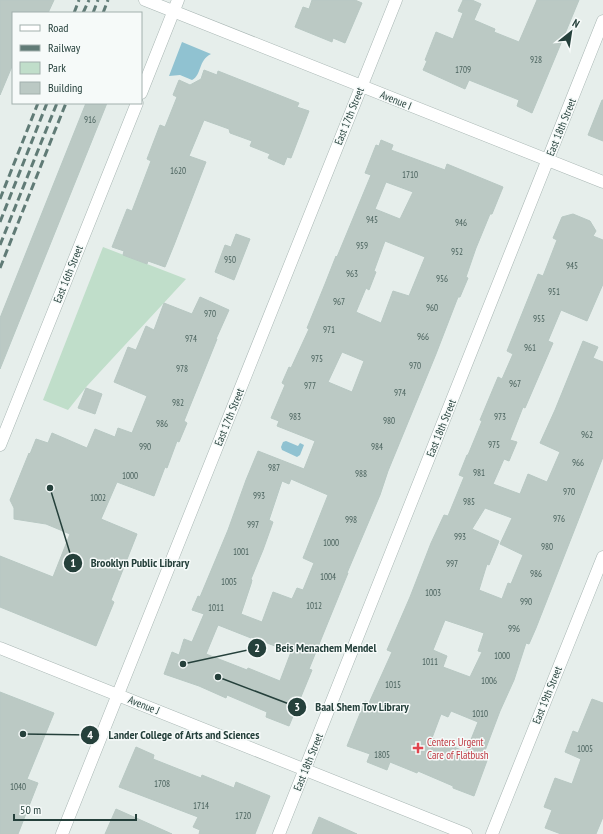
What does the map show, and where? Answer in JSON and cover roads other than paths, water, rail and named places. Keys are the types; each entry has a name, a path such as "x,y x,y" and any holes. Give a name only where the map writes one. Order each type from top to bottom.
{"street":[{"name":"Avenue I","path":"145,0 603,182"},
{"path":"142,91 178,0"},
{"name":"East 17th Street","path":"62,834 396,0"},
{"name":"East 18th Street","path":"279,834 603,21"},
{"name":"East 16th Street","path":"0,445 137,104"},
{"name":"East 19th Street","path":"492,834 603,557"},
{"name":"Avenue J","path":"0,648 466,834"}],"water":[{"path":"182,42 211,54 204,60 197,75 192,80 180,75 169,76"},
{"path":"286,441 298,446 300,443 304,445 300,455 297,457 282,450 281,447 283,442"}],"railway":[{"path":"74,12 79,0"},
{"path":"83,12 89,0"},
{"path":"93,12 98,0"},
{"path":"103,12 108,0"},
{"path":"0,199 38,104"},
{"path":"0,222 47,104"},
{"path":"0,245 57,104"},
{"path":"0,268 66,104"}],"place":[{"name":"Brooklyn Public Library","path":"50,488"},
{"name":"Beis Menachem Mendel","path":"183,664"},
{"name":"Baal Shem Tov Library","path":"218,677"},
{"name":"Lander College of Arts and Sciences","path":"23,734"},
{"name":"Centers Urgent Care of Flatbush","path":"418,748"}]}
